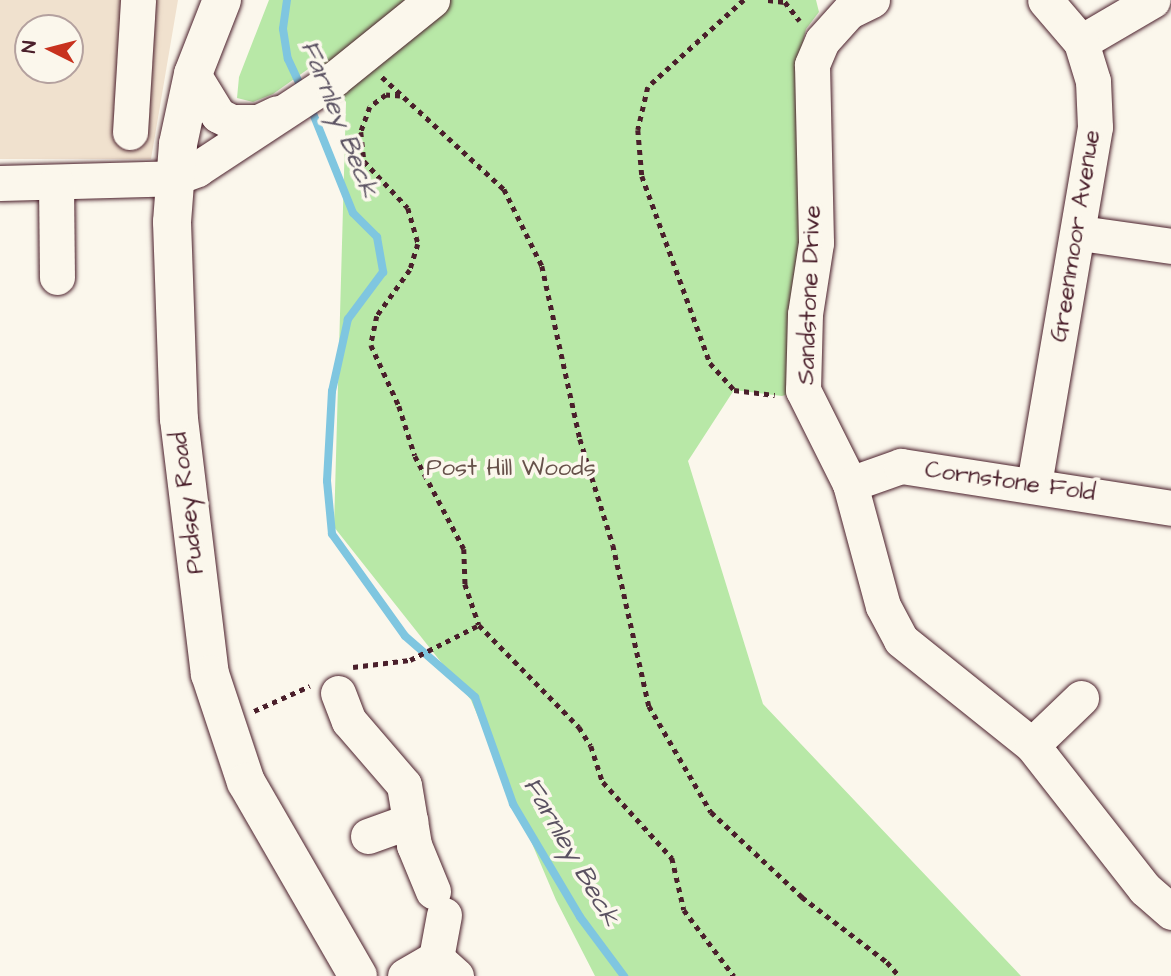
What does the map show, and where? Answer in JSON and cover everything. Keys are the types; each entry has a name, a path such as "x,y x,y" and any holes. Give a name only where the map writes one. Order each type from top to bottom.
{"main road":[{"name":"Pudsey Road","path":"222,0 193,74 174,178 179,419 210,674 246,782 358,976"}],"street":[{"path":"130,132 138,0"},
{"path":"193,74 218,115 232,122 258,122 280,112 334,79 432,0"},
{"name":"Sandstone Drive","path":"872,0 849,11 822,41 812,65 816,243 805,314 803,390 850,484 883,606 901,640 1032,745 1145,890 1170,914"},
{"name":"Greenmoor Avenue","path":"1034,484 1080,233 1095,127 1093,81 1081,41 1045,0"},
{"path":"1081,41 1153,0"},
{"path":"0,183 174,178 248,139 280,112"},
{"path":"56,183 57,277"},
{"path":"1080,233 1171,246"},
{"name":"Cornstone Fold","path":"850,484 901,466 1034,484 1171,508"},
{"path":"338,693 349,721 404,785 414,845 439,903 446,967 405,976"},
{"path":"1032,745 1081,698"},
{"path":"368,836 410,821"}],"path":[{"path":"744,0 648,87 639,130 642,176 710,363 734,390 782,396 803,390"},
{"path":"768,0 784,1 806,29"},
{"path":"361,57 504,189 542,266 580,439 613,545 649,706 711,812 802,897 887,961 899,976"},
{"path":"401,96 386,95 370,107 361,132 364,161 408,208 418,244 410,270 377,316 371,345 399,406 415,456 464,549 465,584 479,625 579,727 592,746 603,782 672,859 684,911 734,976"},
{"path":"410,660 479,625"}],"shaded area":[{"path":"0,0 178,0 151,159 0,159"}],"green space":[{"name":"Post Hill Woods","path":"269,0 816,0 819,12 806,29 802,46 803,390 782,396 734,390 688,461 763,704 1021,976 595,976 556,900 471,700 334,527 346,102 318,62 273,94 253,102 237,98 239,77"}],"waterway":[{"name":"Farnley Beck","path":"287,0 283,29 288,59 303,91"},
{"name":"Farnley Beck","path":"310,106 353,213 377,237 383,272 348,319 332,391 327,481 332,534 405,636 475,697 513,804 580,917 624,976"}]}
